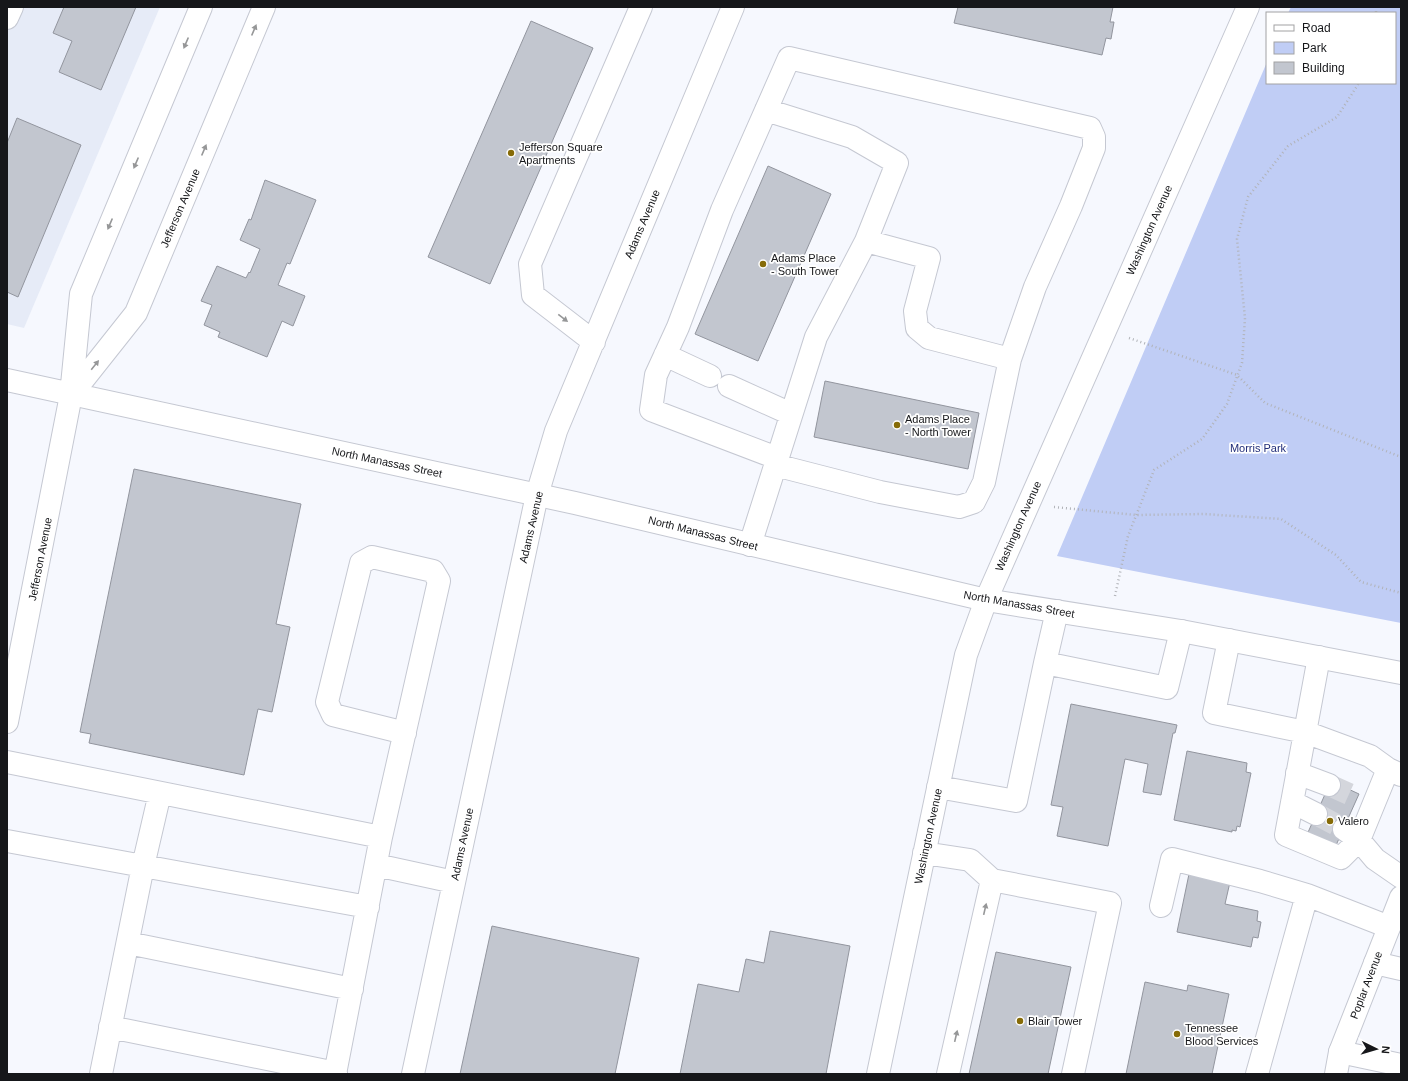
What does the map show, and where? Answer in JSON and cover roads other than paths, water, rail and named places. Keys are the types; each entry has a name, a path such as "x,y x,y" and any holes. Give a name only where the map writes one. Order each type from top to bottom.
{"street":[{"path":"7,18 12,7"},
{"name":"Jefferson Avenue","path":"7,722 13,666 71,395 81,294 201,7"},
{"name":"Jefferson Avenue","path":"71,395 136,313 264,7"},
{"name":"Adams Avenue","path":"413,1074 537,495 556,431 733,7"},
{"name":"Washington Avenue","path":"878,1074 966,655 986,600 1248,7"},
{"path":"594,342 533,295 530,264 636,9"},
{"path":"789,58 1090,128 1094,137 1094,148 1035,288 1010,359 984,482 974,502 959,507 880,492 776,462 651,410 656,375 678,327 722,210 766,110 789,58"},
{"path":"750,545 816,337 866,241 897,163 852,137 766,110"},
{"path":"866,241 929,258 915,311 917,328 929,338 1010,359"},
{"path":"665,356 710,376"},
{"name":"North Manassas Street","path":"7,380 537,495 986,600 1181,631 1401,673"},
{"path":"729,386 791,414"},
{"path":"110,1027 336,1073 381,837 405,733 439,581 434,571 372,557 360,563 327,702 334,716 405,733"},
{"path":"938,787 1016,801 1057,611"},
{"path":"1046,663 1167,688 1181,631"},
{"path":"1229,640 1214,713 1305,732 1370,756 1395,772 1366,801 1341,858 1286,834 1297,773 1305,732 1319,657"},
{"path":"7,762 381,837"},
{"path":"1297,773 1329,785"},
{"path":"101,1074 143,866 160,793"},
{"path":"1292,802 1316,814"},
{"path":"1352,834 1375,859 1401,877"},
{"path":"7,840 368,907"},
{"path":"924,853 970,860 992,880 1110,903 1073,1074"},
{"path":"1161,906 1172,859 1260,881 1307,895 1389,927"},
{"path":"376,865 454,882"},
{"path":"948,1074 992,880"},
{"path":"1257,1074 1307,895"},
{"name":"Poplar Avenue","path":"1336,1074 1340,1052 1401,897"},
{"path":"128,943 352,989"},
{"path":"1375,963 1401,969"},
{"path":"1340,1052 1401,1065"}],"tunnel":[{"path":"1329,785 1358,798"},
{"path":"1316,814 1344,829"}],"place":[{"name":"Jefferson Square Apartments","path":"511,153"},
{"name":"Adams Place - South Tower","path":"763,264"},
{"name":"Adams Place - North Tower","path":"897,425"},
{"name":"Valero","path":"1330,821"},
{"name":"Blair Tower","path":"1020,1021"},
{"name":"Tennessee Blood Services","path":"1177,1034"}],"park label":[{"name":"Morris Park","path":"1258,448"}]}
